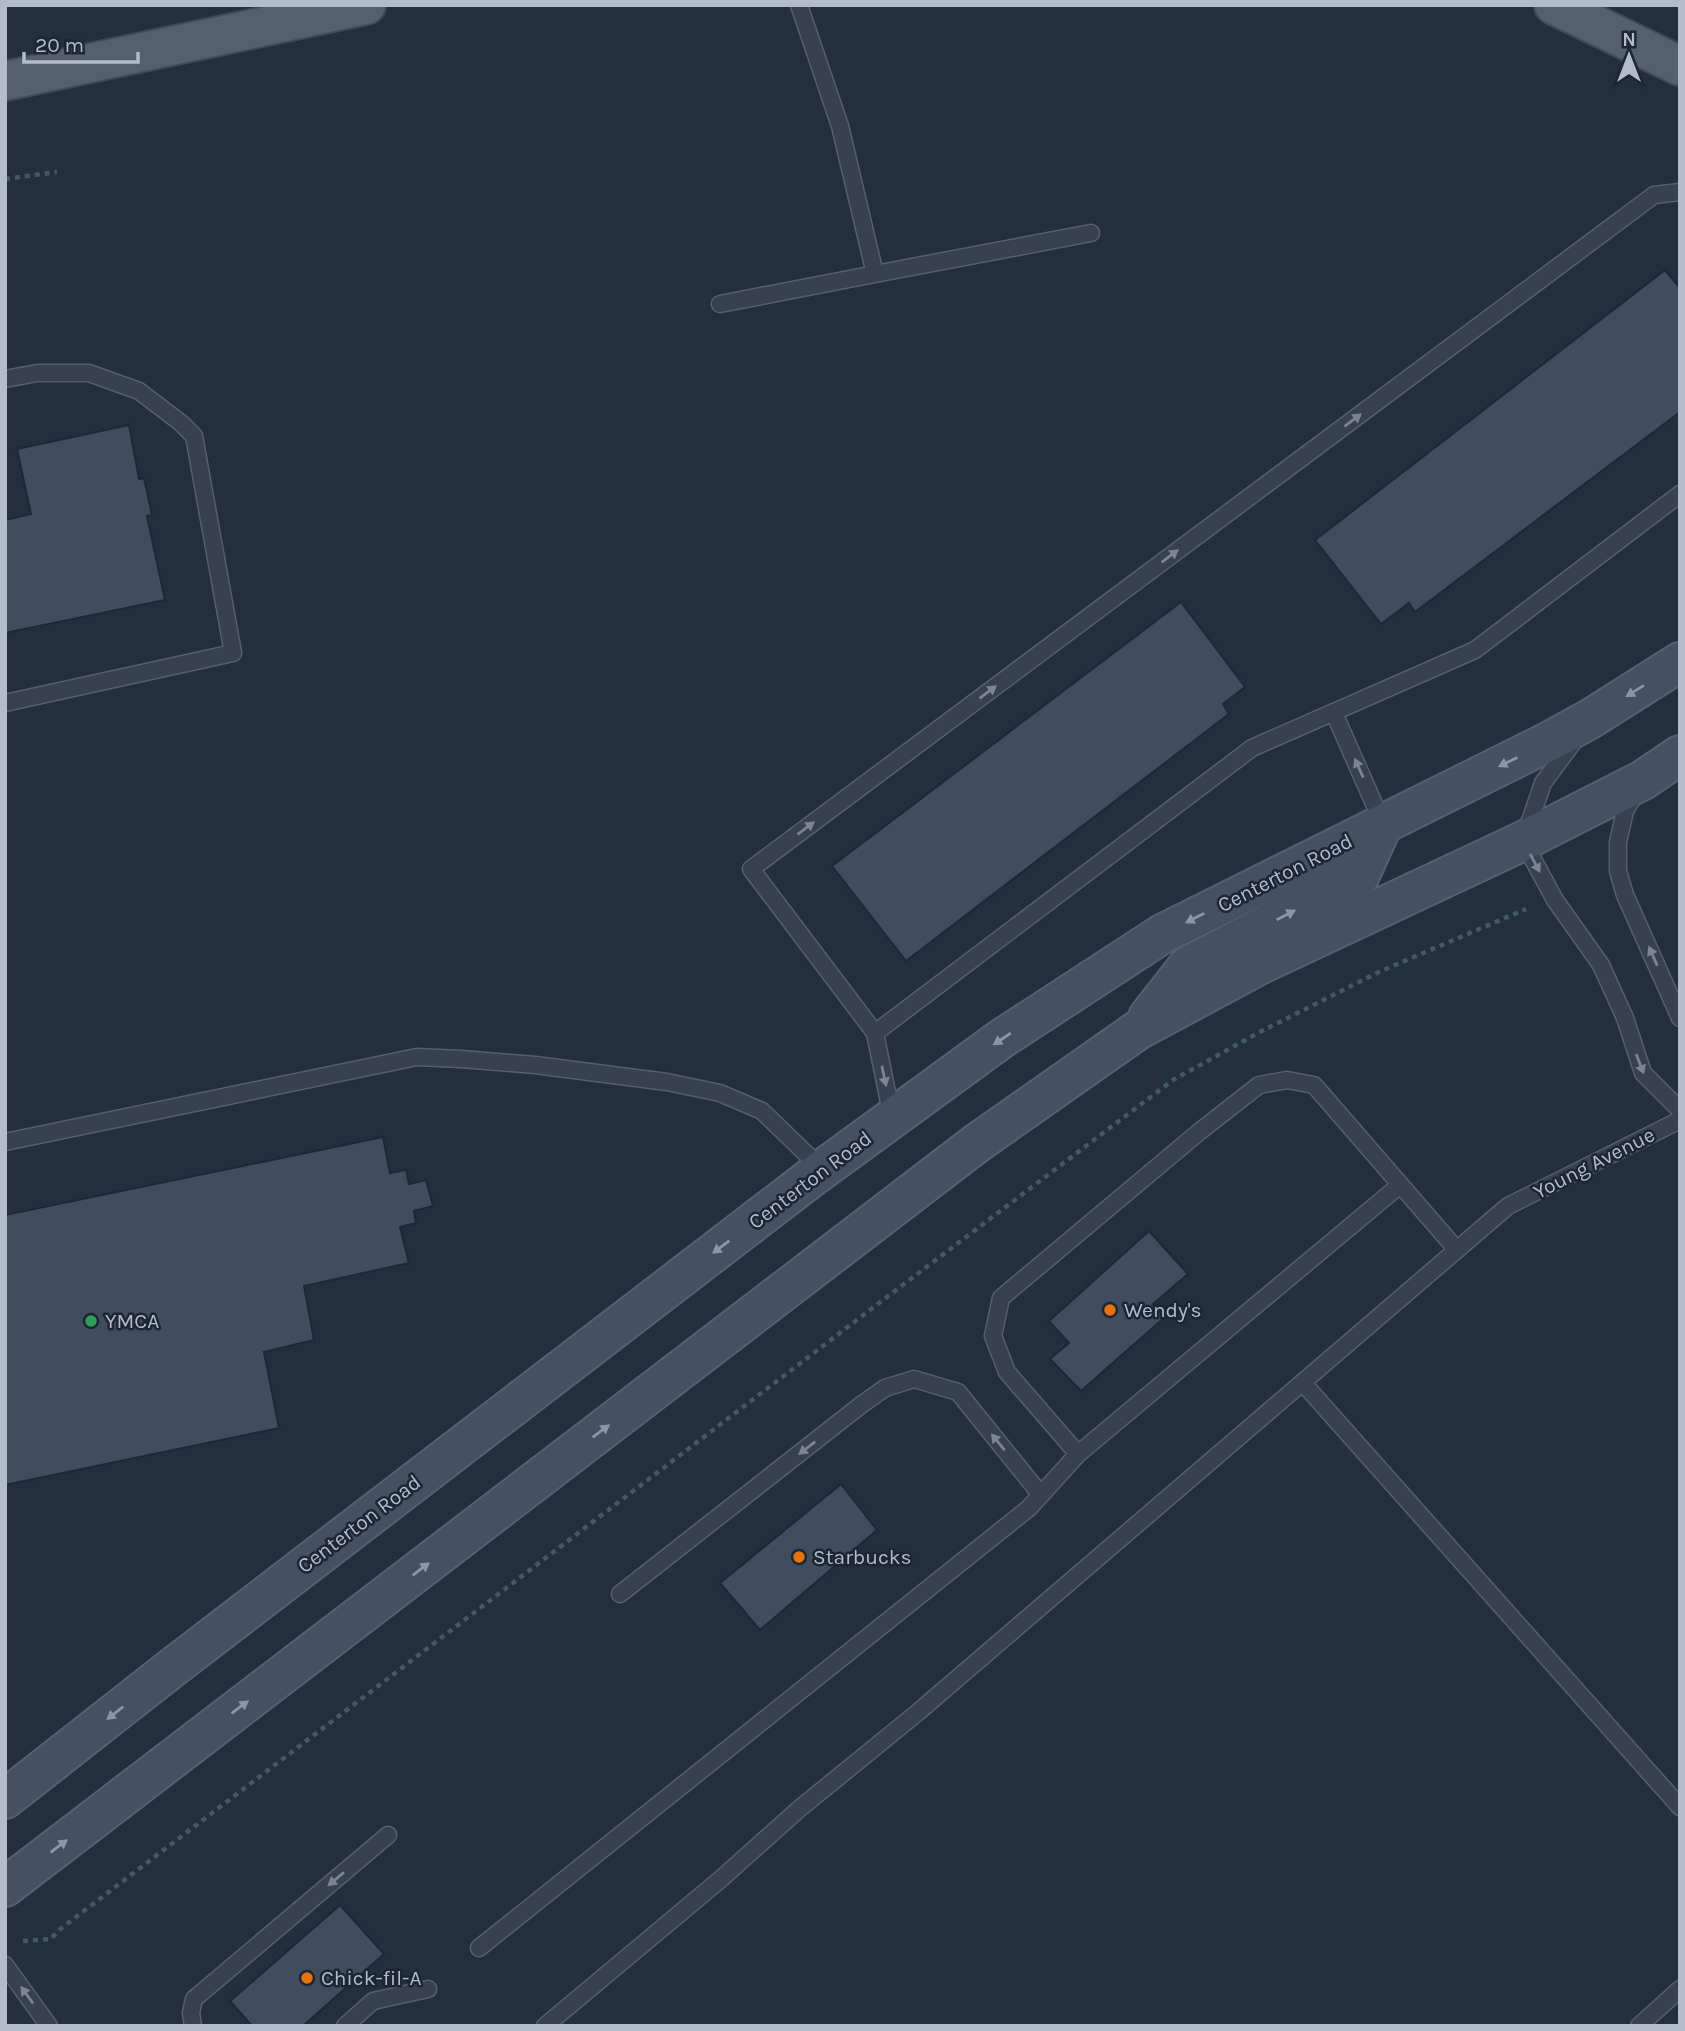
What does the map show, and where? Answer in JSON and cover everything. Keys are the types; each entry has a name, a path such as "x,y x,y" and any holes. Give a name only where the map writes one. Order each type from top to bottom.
{"main road":[{"path":"5,81 366,5"},
{"path":"1554,5 1680,66"},
{"name":"Centerton Road","path":"5,1799 190,1654 823,1170 1001,1039 1162,934 1590,719 1680,662"},
{"path":"5,1887 977,1143 1138,1030 1261,964 1523,841 1643,780 1680,755"},
{"path":"1138,1030 1188,965 1359,877 1383,824"}],"lane":[{"path":"799,5 840,126 875,274"},
{"path":"892,1118 875,1033 751,869 1654,195 1680,192"},
{"path":"720,304 1091,233"},
{"path":"5,379 37,373 89,373 139,391 194,436 233,653 5,703"},
{"path":"875,1033 1252,748 1475,650 1680,494"},
{"path":"1334,713 1383,824"},
{"path":"1590,719 1543,783 1523,841 1555,900 1601,965 1625,1018 1643,1073 1680,1110"},
{"path":"1643,780 1626,811 1618,842 1618,871 1680,1018"},
{"path":"5,1142 417,1057 535,1065 667,1082 720,1093 762,1111 823,1170"},
{"path":"1078,1454 1007,1372 993,1336 1001,1298 1259,1085 1287,1080 1314,1085 1457,1250"},
{"name":"Young Avenue","path":"545,2026 722,1878 799,1809 917,1713 1508,1206 1680,1119"},
{"path":"479,1948 1029,1508 1078,1454 1400,1185"},
{"path":"620,1594 869,1399 885,1388 914,1379 958,1392 1041,1495"},
{"path":"1303,1383 1680,1807"},
{"path":"193,2026 191,2013 194,1999 388,1835"},
{"path":"5,1965 49,2026"},
{"path":"345,2026 373,2001 428,1989"},
{"path":"1639,2026 1680,1989"}],"path":[{"path":"5,179 57,172"},
{"path":"23,1941 51,1938 1173,1080 1258,1033 1381,971 1525,909"}],"building":[{"path":"1665,270 1680,288 1680,412 1415,612 1409,603 1381,624 1315,540"},
{"path":"129,425 139,479 144,478 152,515 147,516 165,600 5,633 5,520 31,514 17,449"},
{"path":"1181,602 1245,687 1223,704 1229,714 906,961 832,866"},
{"path":"383,1137 390,1173 406,1170 409,1184 426,1180 433,1206 414,1211 416,1223 400,1227 409,1263 304,1286 314,1340 264,1352 279,1428 5,1485 5,1215"},
{"name":"Wendy's","path":"1149,1231 1188,1274 1153,1304 1165,1317 1081,1391 1050,1359 1069,1343 1049,1321"},
{"name":"Starbucks","path":"841,1484 877,1530 760,1630 720,1583"},
{"name":"Chick-fil-A","path":"340,1905 384,1954 303,2026 252,2026 230,2001"}],"place":[{"name":"Wendy's","path":"1110,1310"},
{"name":"YMCA","path":"91,1321"},
{"name":"Starbucks","path":"799,1557"},
{"name":"Chick-fil-A","path":"307,1978"}]}
